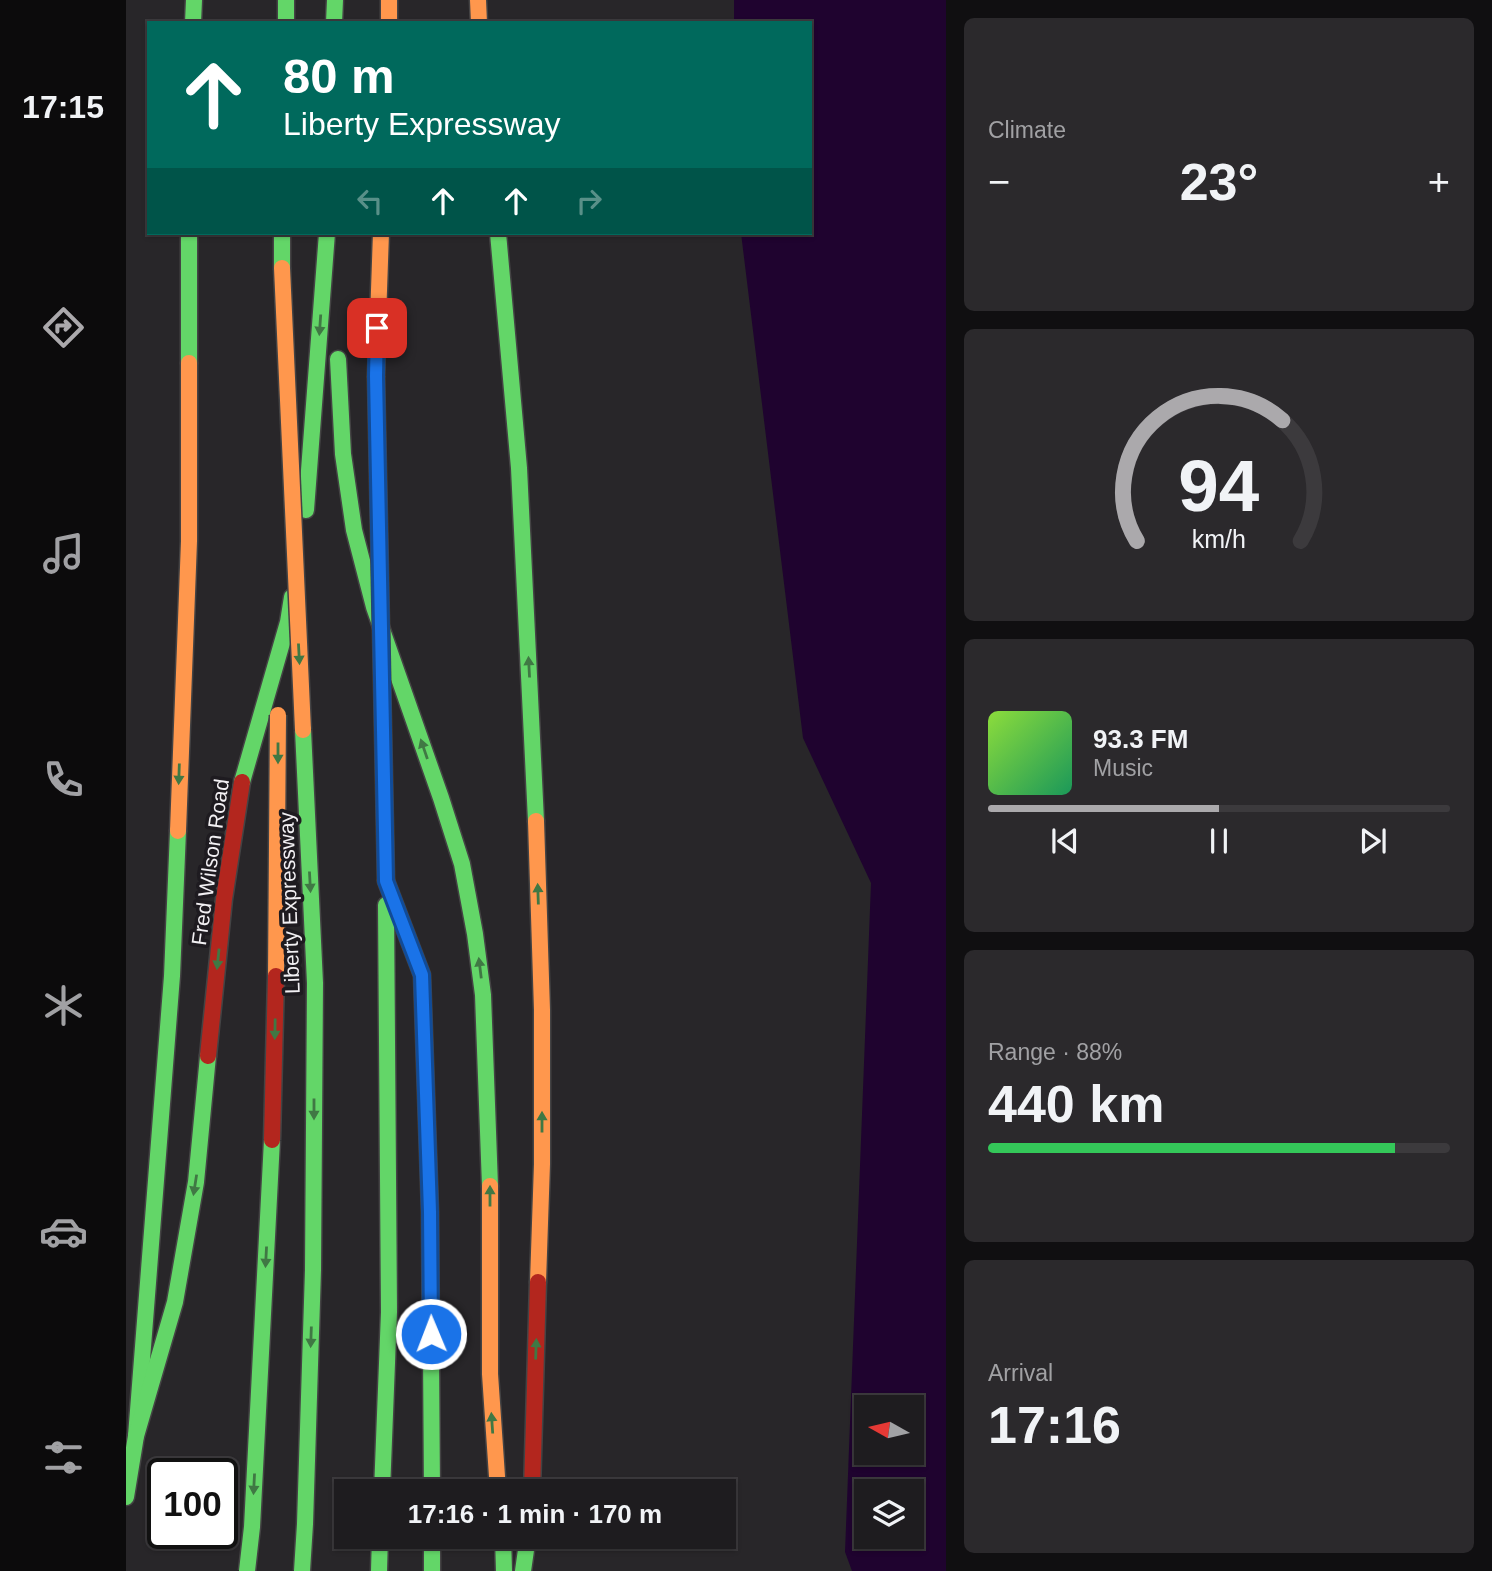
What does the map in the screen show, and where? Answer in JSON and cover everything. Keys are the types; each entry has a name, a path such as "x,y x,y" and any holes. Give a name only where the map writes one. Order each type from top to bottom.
{"main road":[{"path":"193,21 194,0"},
{"path":"286,0 286,21"},
{"path":"334,21 335,0"},
{"path":"388,21 389,0"},
{"path":"478,0 479,21"},
{"path":"136,1436 172,976 189,541 189,235"},
{"name":"Liberty Expressway","path":"282,235 315,983 313,1270 302,1571"},
{"name":"Fred Wilson Road","path":"329,235 343,454 354,530 374,607 462,864 475,934 483,995 487,1078 490,1153 490,1374 497,1479"},
{"name":"Fred Wilson Road","path":"126,1497 136,1436 175,1302 196,1182 224,899 240,788 288,622 302,545 329,235"},
{"path":"381,235 376,376 386,881 388,1312 382,1479"},
{"path":"498,235 519,468 542,1010 542,1164 532,1479"},
{"path":"279,547 282,268"},
{"path":"247,1571 252,1527 272,1151 279,588"},
{"path":"386,881 422,975 430,1225 432,1479"},
{"path":"379,1571 380,1549"},
{"path":"432,1549 432,1571"},
{"path":"504,1549 505,1571"},
{"path":"523,1571 526,1549"}],"shaded area":[{"path":"734,0 946,0 946,1571 852,1571 845,1552 871,883 803,738 741,235 812,235 812,21 734,21"}],"traffic: fast":[{"path":"193,21 194,0"},
{"path":"286,0 286,21"},
{"path":"334,21 335,0"},
{"path":"189,235 189,363"},
{"path":"282,235 282,268"},
{"path":"306,510 327,235"},
{"path":"498,235 519,468 536,821"},
{"path":"338,359 343,454 354,530 374,607 462,864 475,934 483,995 490,1186"},
{"path":"376,376 386,881"},
{"path":"242,782 288,622 292,597"},
{"path":"302,1571 313,1270 315,983 303,730"},
{"path":"136,1436 172,976 178,831"},
{"path":"386,881 422,975 430,1212 432,1479"},
{"path":"382,1479 389,1312 386,905"},
{"path":"126,1497 136,1436 175,1302 196,1182 208,1056"},
{"path":"247,1571 252,1527 272,1140"},
{"path":"379,1571 380,1549"},
{"path":"432,1549 432,1571"},
{"path":"503,1549 504,1571"},
{"path":"523,1571 526,1549"}],"traffic: slow":[{"path":"389,0 389,21"},
{"path":"478,0 479,21"},
{"path":"376,376 381,235"},
{"path":"282,268 303,730"},
{"path":"178,831 189,541 189,363"},
{"path":"276,976 278,715"},
{"path":"536,821 542,1010 542,1164 538,1282"},
{"path":"490,1186 490,1374 497,1479"}],"traffic: jam":[{"path":"208,1056 224,899 242,782"},
{"path":"272,1140 276,976"},
{"path":"532,1479 538,1282"}],"route":[{"path":"377,328 386,881 422,975 431,1334"}]}
